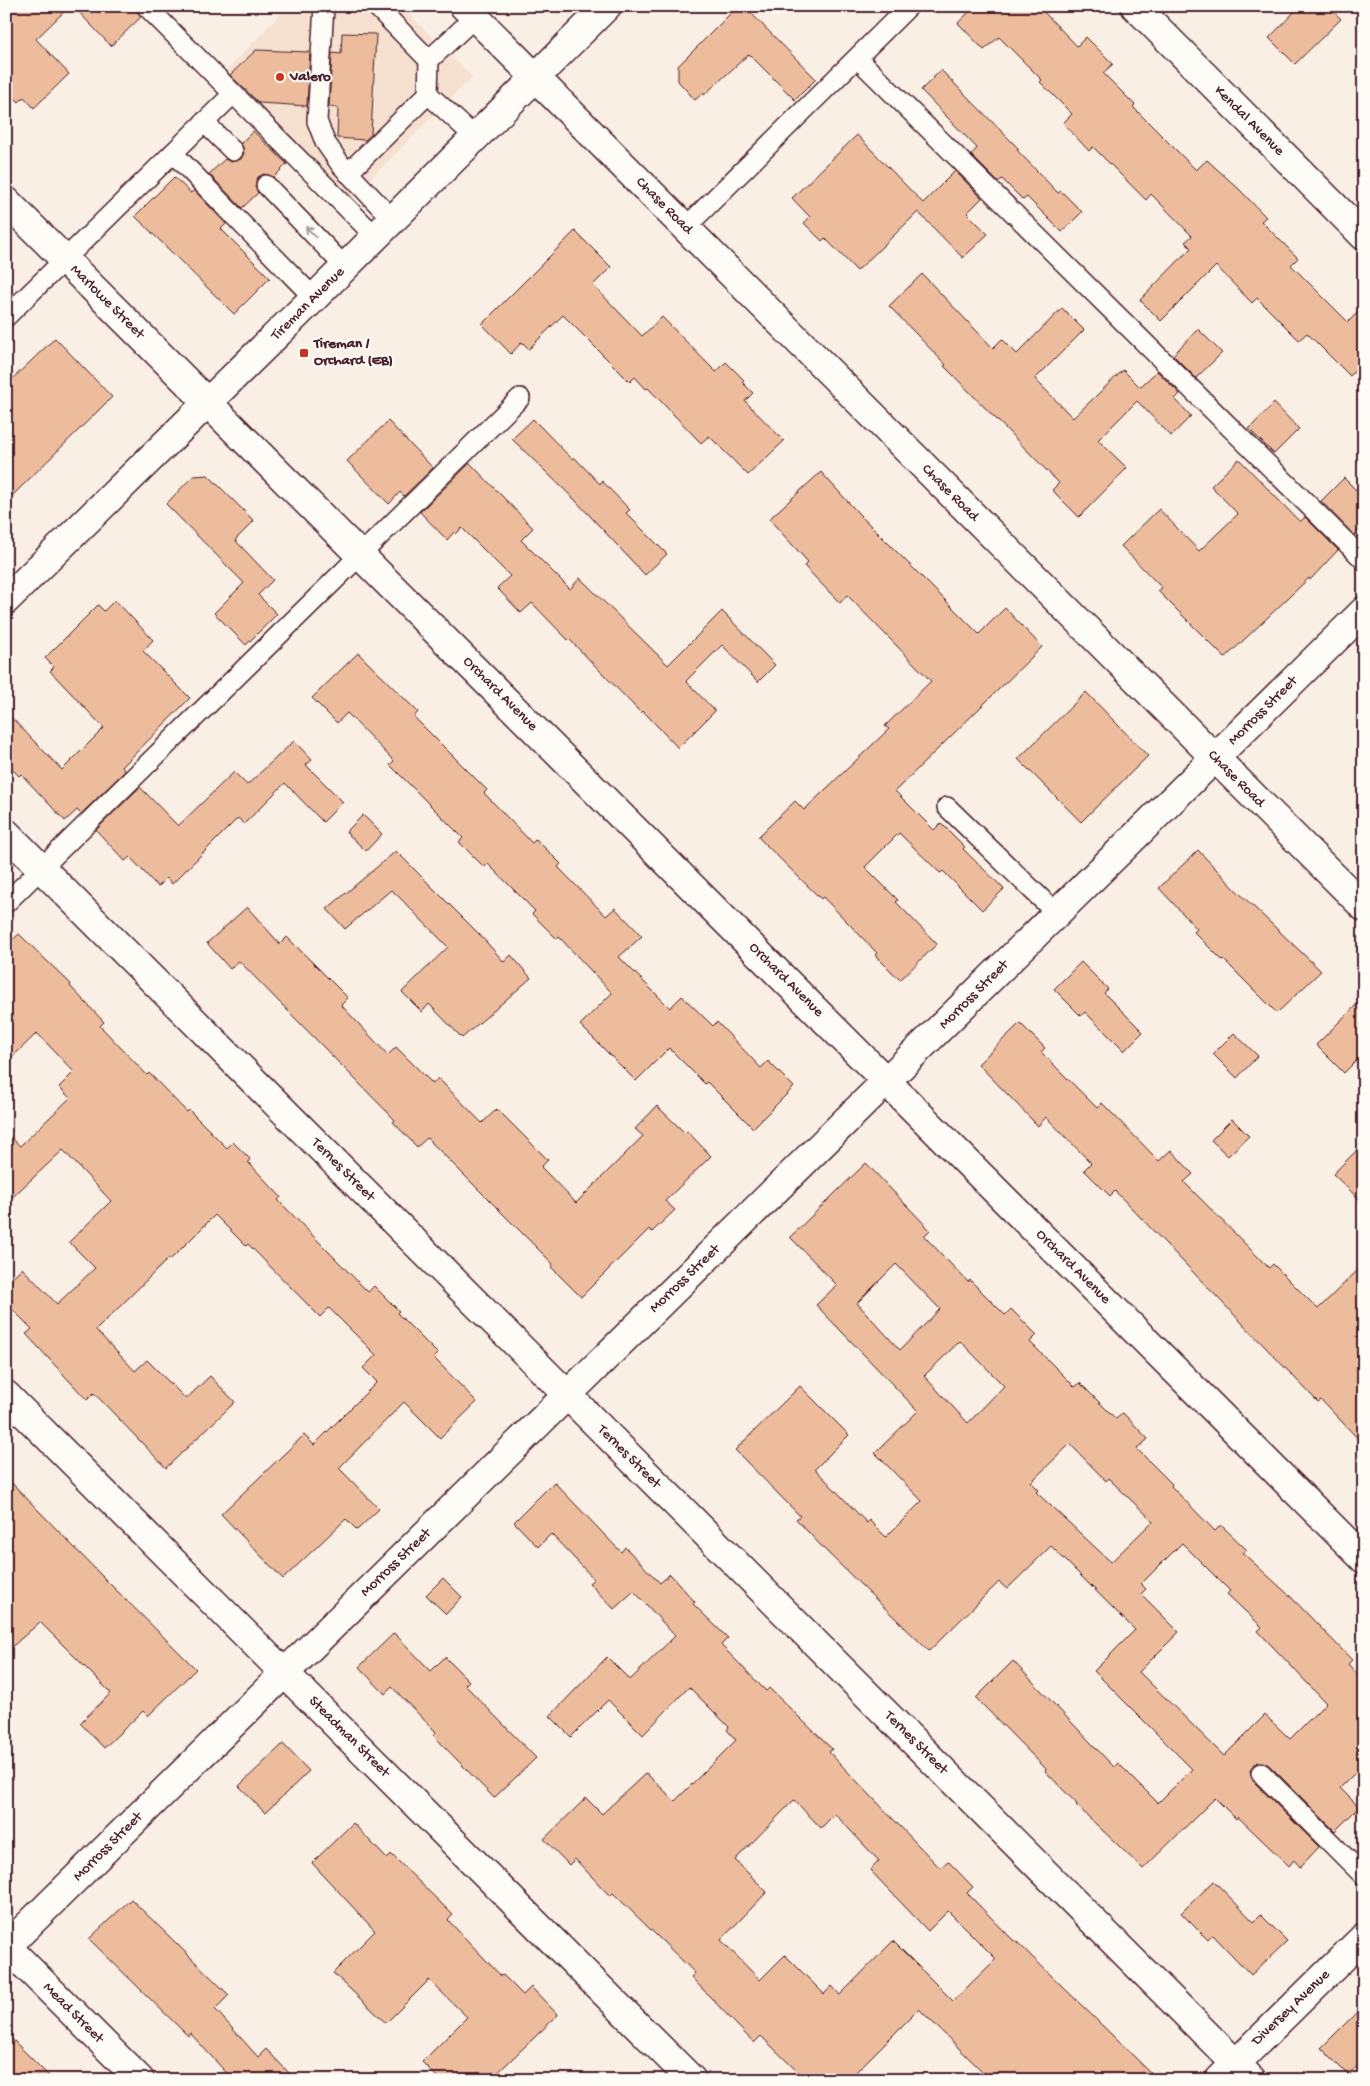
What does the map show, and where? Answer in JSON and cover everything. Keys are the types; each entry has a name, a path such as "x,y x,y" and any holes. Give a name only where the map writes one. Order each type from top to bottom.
{"street":[{"name":"Tireman Avenue","path":"6,600 208,403 607,6"},
{"name":"Kendal Avenue","path":"1135,6 1364,236"},
{"name":"Chase Road","path":"470,12 1364,907"},
{"name":"Marlowe Street","path":"6,201 208,403"},
{"name":"Orchard Avenue","path":"208,403 1364,1559"},
{"name":"Morross Street","path":"6,1946 1364,611"},
{"name":"Ternes Street","path":"6,833 567,1395 1236,2074"},
{"name":"Steadman Street","path":"6,1395 692,2080"},
{"name":"Diversey Avenue","path":"1236,2074 1364,1937"},
{"name":"Mead Street","path":"6,1946 140,2080"}],"lane":[{"path":"146,6 233,94 384,228"},
{"path":"324,6 317,121 325,142 384,228"},
{"path":"376,6 428,60"},
{"path":"685,228 908,6"},
{"path":"348,173 428,94 428,60 470,12"},
{"path":"857,58 1364,560"},
{"path":"6,316 233,94"},
{"path":"428,94 476,138"},
{"path":"204,122 233,151"},
{"path":"173,153 314,298"},
{"path":"266,185 345,267"},
{"path":"6,904 520,398"},
{"path":"947,807 1057,914"},
{"path":"1261,1773 1364,1876"}],"shaded area":[{"path":"288,6 401,6 472,77 351,198 224,73"}],"building":[{"path":"17,6 70,6 36,39 69,74 34,108 24,97 19,102 6,89 6,17"},
{"path":"73,6 135,6 141,17 111,46"},
{"path":"738,6 744,6 816,79 795,100 749,54 704,95 703,93 695,100 678,81 678,66"},
{"path":"975,6 1038,6 1077,46 1086,37 1113,64 1103,73 1135,105 1133,107 1196,170 1207,160 1239,189 1266,217 1261,221 1298,258 1291,265 1348,322 1364,306 1364,361 1350,376 1307,333 1299,340 1257,298 1252,303 1216,266 1161,321 1140,300 1191,248 1185,242 1192,236 1151,194 1146,200 1093,147 1089,151 1063,123 1072,114 1040,82 1042,80 999,37 984,50 958,23"},
{"path":"1300,6 1328,6 1341,19 1295,64 1269,38"},
{"path":"342,33 376,34 371,135 365,140 337,138 338,108 329,107 332,53 341,54"},
{"path":"256,50 310,52 307,106 259,103 230,75"},
{"path":"941,70 1019,149 1017,150 1058,193 1061,191 1082,212 1062,232 1027,197 1023,200 1002,179 998,182 971,155 977,148 921,90"},
{"path":"253,131 287,164 274,177 264,174 258,177 255,187 258,193 242,208 209,174 225,159 231,162 241,159 244,153 241,143"},
{"path":"857,135 923,203 955,171 982,198 967,213 988,234 963,258 918,212 857,271 825,238 822,241 804,223 810,217 792,198"},
{"path":"174,177 191,193 194,190 226,224 221,229 270,278 234,314 135,216"},
{"path":"575,231 611,267 593,285 642,336 662,317 716,372 726,362 744,380 742,382 753,393 745,401 784,441 748,475 709,436 701,443 635,377 630,382 563,315 529,349 522,342 511,354 482,324"},
{"path":"922,274 993,348 1002,339 1017,354 1062,308 1084,330 1035,379 1073,418 1123,370 1140,387 1157,371 1180,394 1175,399 1191,416 1171,436 1137,401 1098,440 1127,468 1079,517 1052,490 1059,483 944,366 946,365 889,306"},
{"path":"1198,329 1222,353 1196,378 1173,355"},
{"path":"55,338 112,397 6,502 6,385"},
{"path":"1274,403 1299,429 1274,454 1249,429"},
{"path":"533,419 572,459 574,457 600,484 602,481 630,510 626,513 667,554 645,575 576,501 512,439"},
{"path":"388,421 433,468 404,496 400,492 389,504 347,461"},
{"path":"1239,459 1300,522 1305,517 1338,550 1310,580 1309,578 1225,658 1158,591 1162,588 1121,546 1159,509 1199,551 1238,514 1211,486"},
{"path":"470,463 533,528 521,540 570,589 580,578 668,665 722,611 775,665 758,682 722,645 686,681 715,711 678,748 643,711 641,713 532,603 521,613 497,588 510,576 462,528 456,534 454,532 447,540 420,512"},
{"path":"821,472 859,514 979,634 1005,608 1042,647 895,791 934,830 941,823 965,847 963,849 1004,889 982,910 943,871 940,873 899,833 865,867 898,900 896,902 937,944 900,980 875,955 877,953 823,897 821,899 758,837 795,801 804,810 889,729 885,726 931,681 847,595 840,603 804,566 808,562 769,519"},
{"path":"208,475 254,521 235,540 273,580 258,595 277,614 246,645 214,613 244,583 166,504 193,476"},
{"path":"1344,478 1364,498 1364,525 1354,535 1321,501"},
{"path":"115,600 153,640 143,651 190,698 122,767 125,771 81,814 77,810 65,821 21,774 19,776 6,763 6,712 62,770 104,728 50,671 54,667 45,658 98,605 104,611"},
{"path":"358,653 418,712 414,717 487,790 484,793 532,843 536,839 561,864 558,867 606,916 615,908 642,936 619,957 670,1008 682,996 713,1026 717,1022 761,1068 768,1061 794,1087 753,1128 707,1082 705,1084 669,1048 636,1081 580,1025 612,993 559,937 557,939 532,914 535,911 488,864 484,867 459,842 463,838 390,765 394,761 347,713 337,723 312,698"},
{"path":"1086,692 1148,756 1081,822 1018,759"},
{"path":"294,741 312,760 306,765 343,802 323,822 285,783 244,824 238,818 172,884 167,878 158,887 130,857 125,861 96,830 140,787 178,826 234,772 247,785"},
{"path":"363,815 382,834 366,851 346,832"},
{"path":"1198,850 1236,890 1321,971 1277,1013 1194,932 1197,929 1159,888"},
{"path":"396,851 480,935 504,962 511,955 531,978 462,1038 429,1004 422,1012 402,992 448,947 397,895 391,890 345,929 327,909"},
{"path":"247,907 280,944 287,937 348,998 341,1005 388,1055 396,1047 433,1084 438,1078 482,1123 497,1109 548,1160 541,1167 576,1203 643,1136 635,1129 657,1106 685,1133 687,1131 711,1156 665,1201 675,1210 652,1232 649,1229 581,1297 551,1267 553,1264 427,1138 417,1147 393,1122 395,1120 239,961 230,969 207,943"},
{"path":"19,934 71,984 70,986 104,1022 100,1026 147,1075 149,1073 187,1112 189,1110 227,1148 233,1142 250,1159 248,1162 281,1197 278,1200 368,1292 374,1286 399,1311 397,1313 438,1354 434,1358 477,1402 440,1438 404,1402 339,1468 379,1509 357,1530 346,1519 283,1579 221,1514 304,1435 314,1445 377,1382 363,1368 376,1355 329,1308 320,1317 248,1244 246,1246 215,1215 96,1330 135,1371 147,1360 186,1399 210,1376 235,1402 166,1468 94,1393 87,1400 26,1334 32,1329 6,1303 6,1283 22,1268 57,1304 95,1268 69,1242 111,1201 63,1150 6,1203 6,1133 20,1146 70,1098 59,1087 74,1072 37,1033 6,1063 6,946"},
{"path":"1081,962 1108,989 1104,993 1143,1032 1124,1051 1085,1012 1081,1016 1054,989"},
{"path":"1364,997 1364,1053 1344,1073 1316,1045"},
{"path":"1020,1023 1045,1048 1041,1052 1097,1108 1102,1103 1159,1161 1171,1150 1193,1174 1184,1182 1269,1268 1273,1264 1318,1309 1364,1264 1364,1445 1321,1400 1318,1402 1115,1191 1110,1196 1084,1170 1091,1163 1046,1117 1038,1126 978,1064"},
{"path":"1234,1033 1258,1056 1237,1078 1213,1054"},
{"path":"1232,1119 1249,1136 1228,1156 1211,1140"},
{"path":"1364,1143 1364,1204 1333,1174"},
{"path":"866,1163 930,1230 924,1236 968,1282 970,1280 1005,1315 1011,1309 1037,1335 1030,1342 1075,1387 1080,1383 1116,1419 1123,1413 1148,1439 1137,1449 1172,1484 1171,1486 1215,1531 1221,1525 1247,1550 1243,1553 1292,1598 1352,1660 1348,1664 1364,1681 1364,1764 1340,1788 1359,1807 1335,1831 1269,1765 1258,1762 1253,1765 1250,1771 1253,1781 1319,1847 1300,1867 1294,1860 1289,1866 1238,1817 1236,1819 1215,1798 1143,1869 1076,1805 1045,1771 1046,1769 976,1698 1013,1661 1114,1767 1118,1763 1158,1803 1192,1769 1094,1671 1135,1630 1051,1546 1007,1589 999,1582 929,1651 825,1550 796,1519 800,1516 735,1450 800,1386 849,1435 815,1469 867,1523 869,1520 886,1537 922,1501 875,1453 918,1411 816,1305 837,1285 790,1237","holes":["896,1264 940,1309 900,1350 857,1303","960,1341 1004,1386 968,1423 924,1376","1070,1444 1106,1481 1108,1478 1153,1521 1111,1562 1036,1492 1039,1490 1031,1482","1182,1543 1230,1591 1227,1594 1262,1627 1258,1631 1326,1703 1290,1739 1265,1715 1224,1756 1139,1672 1179,1632 1141,1594 1146,1589 1141,1584"]},
{"path":"6,1477 196,1669 148,1716 143,1711 104,1748 80,1723 111,1693 40,1622 6,1652"},
{"path":"554,1482 621,1552 625,1547 660,1583 670,1574 695,1602 693,1604 728,1638 721,1645 766,1691 769,1688 832,1749 829,1752 940,1868 948,1861 973,1887 967,1893 1158,2080 991,2080 919,2009 848,2080 806,2080 761,2036 754,2043 691,1977 695,1973 613,1893 610,1896 575,1859 569,1865 544,1839 586,1798 602,1814 646,1773 675,1801 736,1740 727,1730 729,1727 689,1687 643,1735 608,1700 571,1737 550,1716 607,1657 630,1680 675,1636 634,1591 614,1609 589,1583 594,1579 551,1534 538,1547 514,1522","holes":["794,1800 821,1828 835,1814 879,1861 870,1870 928,1931 948,1911 996,1959 953,2001 893,1941 840,1995 832,1986 824,1994 785,1955 760,1980 721,1940 767,1892 735,1860"]},
{"path":"443,1578 462,1597 446,1614 426,1595"},
{"path":"394,1633 431,1671 445,1657 469,1681 465,1685 536,1758 494,1798 433,1735 436,1732 392,1687 385,1694 359,1667"},
{"path":"283,1744 309,1771 265,1813 239,1786"},
{"path":"353,1823 387,1859 391,1854 453,1915 448,1920 501,1976 503,1975 523,1995 531,1987 558,2015 490,2080 440,2080 422,2062 467,2017 429,1980 386,2023 333,1973 375,1931 312,1863"},
{"path":"1214,1881 1254,1922 1261,1915 1287,1941 1251,1975 1213,1935 1208,1940 1181,1913"},
{"path":"131,1899 229,1995 215,2009 258,2057 266,2049 296,2080 233,2080 190,2033 188,2036 89,1939"},
{"path":"1364,2005 1364,2060 1348,2075 1321,2048"},
{"path":"6,2033 53,2080 6,2080"}],"place":[{"name":"Valero","path":"280,77"},
{"name":"Tireman / Orchard (EB)","path":"304,353"}]}
